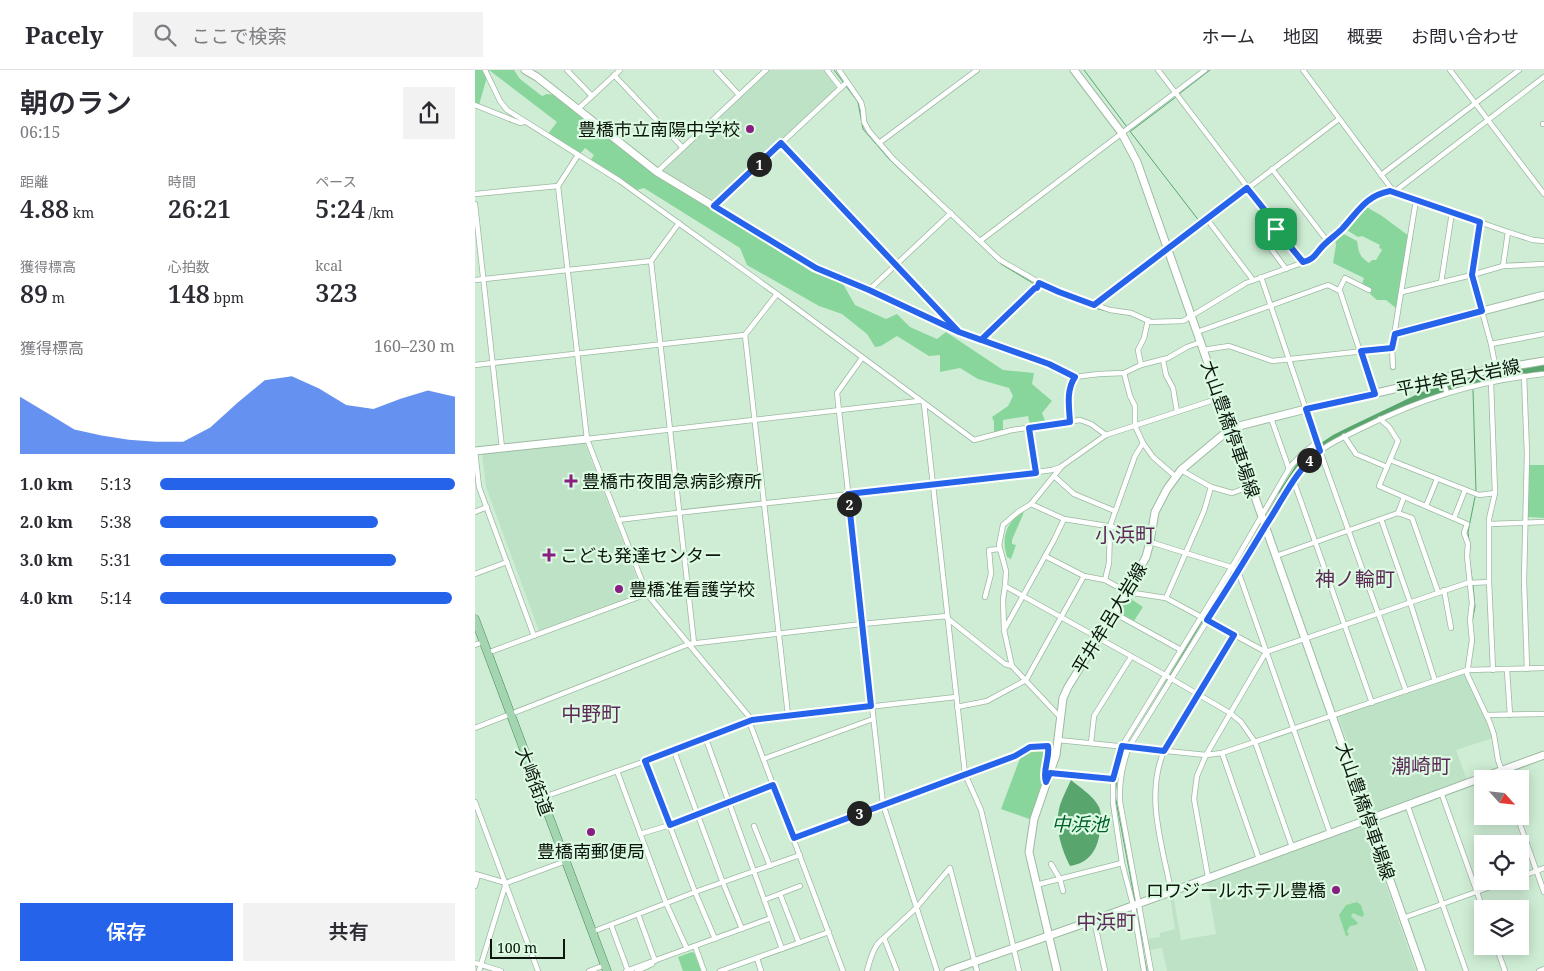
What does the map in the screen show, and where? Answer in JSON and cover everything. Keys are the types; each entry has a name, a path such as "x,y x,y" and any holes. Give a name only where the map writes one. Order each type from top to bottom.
{"main road":[{"path":"525,70 537,77 657,172 816,268 845,280"},
{"name":"大山豊橋停車場線","path":"1074,70 1123,131 1137,162 1422,971"},
{"path":"1395,334 1544,295"},
{"name":"平井牟呂大岩線","path":"1057,971 1030,859 1029,846 1034,819 1056,755 1063,698 1067,687 1127,592 1146,557 1155,512 1175,476 1231,428 1375,394 1544,361"},
{"path":"475,450 587,439"},
{"name":"大崎街道","path":"475,619 606,968"},
{"path":"1506,770 1544,755"},
{"path":"948,971 1094,920 1171,890 1474,781"}],"street":[{"path":"485,70 502,105 524,122 621,181 973,440 1012,430 1080,420 1087,422 1106,435"},
{"path":"567,70 592,96"},
{"path":"578,109 620,70"},
{"path":"716,70 739,95"},
{"path":"657,172 766,70"},
{"path":"827,70 842,87"},
{"path":"839,70 862,105 865,126 879,143 950,215 1005,264 1038,286 1111,310 1131,313 1155,323 1178,323 1253,280 1313,259 1365,202 1386,192 1394,192 1508,232 1533,240 1544,241"},
{"path":"879,143 977,70"},
{"path":"1158,70 1271,218 1276,229 1303,262"},
{"path":"980,241 1205,70"},
{"path":"1303,70 1394,192"},
{"path":"1450,70 1544,194"},
{"path":"1381,176 1519,70"},
{"path":"614,76 683,148"},
{"path":"1394,192 1544,79"},
{"path":"714,206 847,82"},
{"path":"476,107 519,123 524,122"},
{"path":"1094,305 1339,119"},
{"path":"781,143 959,332"},
{"path":"578,155 558,186 587,439 647,594 691,643 750,721 843,971"},
{"path":"1272,169 1327,242"},
{"path":"475,194 558,186"},
{"path":"1393,367 1392,348 1416,200"},
{"path":"475,204 502,448"},
{"path":"1441,283 1451,212"},
{"path":"869,290 950,215"},
{"path":"1207,219 1253,280"},
{"path":"1480,222 1472,275 1496,369"},
{"path":"679,223 651,261 680,512 691,643"},
{"path":"1503,266 1508,232"},
{"path":"1269,246 1286,269"},
{"path":"475,280 651,261"},
{"path":"1402,292 1503,266 1544,264"},
{"path":"1261,277 1320,451 1406,691"},
{"path":"1339,290 1345,278 1369,290"},
{"path":"845,280 959,332 1049,364 1075,377 1123,373 1141,365 1163,360 1187,347 1229,346 1272,361 1392,348"},
{"path":"1197,332 1328,285 1339,290 1375,394"},
{"path":"981,340 1038,286"},
{"path":"777,294 745,335 788,715"},
{"path":"1141,365 1137,350 1143,338 1148,320"},
{"path":"1491,344 1544,334"},
{"path":"475,365 745,335"},
{"path":"862,358 837,393 871,706 883,804 937,971"},
{"path":"1163,360 1165,372 1173,388 1177,412"},
{"path":"1123,373 1129,396 1135,406 1135,426 1143,443 1153,457 1175,476"},
{"path":"1144,971 1120,802 1121,770 1129,747 1293,479 1309,460 1344,436 1422,401 1491,382 1544,374"},
{"path":"1523,376 1527,454 1523,580 1527,669"},
{"path":"1070,422 1069,396 1075,377"},
{"path":"1443,381 1447,393"},
{"path":"1491,382 1495,494 1489,519 1489,582 1493,670"},
{"path":"618,520 1052,470 1063,466 1106,435 1220,398"},
{"path":"587,439 839,410 921,403"},
{"path":"921,403 965,774 981,810 987,831 1019,971"},
{"path":"1271,418 1289,469"},
{"path":"1380,419 1389,427 1398,441 1379,486 1467,524 1464,534 1467,544 1472,603 1470,620 1472,640 1467,670 1469,680 1487,715 1494,735 1498,760 1503,770"},
{"path":"1029,428 1036,473"},
{"path":"1344,436 1356,454 1387,467"},
{"path":"1151,971 1136,904 1122,863 1113,803 1113,779 1122,746 1289,469 1303,453 1317,442"},
{"path":"1105,580 1109,563 1110,526 1135,456 1143,443"},
{"path":"475,450 479,487 534,636"},
{"path":"1390,460 1479,495 1495,494"},
{"path":"1011,666 1004,630 1003,600 1006,571 999,545 1003,525 1031,504 1063,466"},
{"path":"1181,470 1211,488 1232,493 1251,486"},
{"path":"1055,477 1074,494 1115,511"},
{"path":"1293,479 1372,703"},
{"path":"1426,506 1437,479"},
{"path":"1166,598 1204,511 1211,488"},
{"path":"1453,518 1465,490"},
{"path":"1398,513 1404,497"},
{"path":"1031,504 1065,519 1151,533"},
{"path":"475,512 487,507"},
{"path":"1276,556 1398,513 1412,518 1438,592"},
{"path":"1004,630 1065,519"},
{"path":"1381,519 1411,602 1435,681"},
{"path":"1490,524 1544,522"},
{"path":"1150,542 1231,567 1237,571 1330,832"},
{"path":"985,597 991,574 989,550 1000,550"},
{"path":"1045,556 1084,576 1105,580 1127,592 1166,598 1266,652"},
{"path":"475,574 507,562"},
{"path":"957,708 987,701 1026,680 1084,576"},
{"path":"1208,877 1194,799 1197,776 1206,755 1266,652 1444,590 1470,582 1489,582"},
{"path":"1005,586 1165,675 1230,713 1241,722 1255,742 1292,847"},
{"path":"1444,590 1451,628"},
{"path":"487,653 647,594"},
{"path":"1114,613 1181,650"},
{"path":"475,728 691,643 862,624 947,617 1005,664 1011,666 1060,717"},
{"path":"1171,890 1155,802 1156,779 1164,751 1234,635"},
{"path":"475,645 483,642"},
{"path":"1091,743 1094,716 1131,657"},
{"path":"1058,740 1206,755 1222,753 1467,670 1544,668"},
{"path":"1507,670 1510,715"},
{"path":"541,798 750,721 788,715 956,697"},
{"path":"1487,715 1544,714"},
{"path":"763,759 873,719"},
{"path":"706,738 782,949"},
{"path":"794,838 1015,756 1030,747 1047,745 1049,751 1045,776 1046,782"},
{"path":"674,750 742,929"},
{"path":"1222,753 1259,858"},
{"path":"645,761 715,939"},
{"path":"617,770 666,903 687,949"},
{"path":"1050,773 1113,779"},
{"path":"641,834 670,825 773,785"},
{"path":"1441,792 1480,900"},
{"path":"475,802 538,971"},
{"path":"1407,804 1466,971"},
{"path":"1520,825 1544,892"},
{"path":"754,826 770,866"},
{"path":"592,932 695,892 800,855"},
{"path":"475,886 477,874 506,883 566,861"},
{"path":"1036,885 1122,863"},
{"path":"1051,864 1060,879 1063,891"},
{"path":"867,971 871,957 881,940 916,908 950,868 977,971"},
{"path":"1529,874 1544,868"},
{"path":"479,971 506,883"},
{"path":"764,900 800,886"},
{"path":"1403,918 1482,890"},
{"path":"781,894 799,943"},
{"path":"638,914 655,961"},
{"path":"611,924 627,971 771,918"},
{"path":"1094,920 1105,971"},
{"path":"720,971 829,932"},
{"path":"884,938 897,971"},
{"path":"695,946 704,971"},
{"path":"1499,955 1505,971"},
{"path":"757,958 761,971"},
{"path":"637,971 646,968 655,961"},
{"path":"475,963 501,971"},
{"path":"589,971 606,968"},
{"path":"1539,971 1544,969"}],"shaded area":[{"path":"475,70 489,70 479,105 475,104"},
{"path":"489,70 514,70 520,79 542,96 547,94 555,95 653,173 812,272 843,284 855,305 886,319 897,314 910,327 937,339 946,332 1003,370 1034,373 1032,384 1052,401 1042,413 1046,423 1030,425 1028,416 1003,420 1003,430 994,432 992,417 1008,406 1013,396 1009,388 978,379 960,368 940,372 940,355 929,356 897,336 881,346 875,347 867,334 842,314 819,306 747,265 740,248 644,188 637,190 614,174 590,161 594,155 585,148 580,154 548,134 557,122"},
{"name":"豊橋市立南陽中学校","path":"769,70 824,70 837,88 728,189 723,191 724,193 715,201 662,170"},
{"path":"1365,206 1413,239 1397,309 1386,300 1377,300 1370,294 1372,289 1362,284 1364,278 1333,263 1335,240 1342,233 1357,241 1360,254 1369,263 1372,260 1376,260 1382,250 1379,247 1380,245 1362,236 1358,237 1345,229"},
{"path":"585,444 642,591 641,593 539,631 486,487 482,454"},
{"path":"1528,465 1544,465 1544,518 1528,517"},
{"path":"1024,512 1012,540 1012,544 1016,545 1011,559 1007,557 1005,550 1005,537 1009,525"},
{"path":"1128,597 1143,607 1134,621 1119,612"},
{"path":"1465,672 1489,724 1493,738 1456,750 1467,780 1373,814 1338,716"},
{"path":"1047,747 1044,781 1032,820 1001,809 1022,753 1031,748"},
{"path":"1363,826 1366,828 1416,971 1167,971 1162,948 1149,950 1147,939 1160,937 1160,933 1175,929 1170,895 1173,894 1181,940 1216,934 1207,882"},
{"path":"1357,902 1361,905 1364,915 1362,917 1353,913 1351,916 1358,923 1350,926 1347,931 1349,935 1346,936 1339,915 1346,905"},
{"path":"692,952 701,971 683,971 678,957"}],"water":[{"path":"1544,365 1544,371 1480,382 1434,395 1346,433 1319,449 1304,461 1281,495 1278,493 1296,465 1309,451 1351,426 1422,392 1466,378"},
{"name":"中浜池","path":"1071,780 1097,803 1101,818 1099,837 1092,854 1083,862 1070,866 1061,844 1058,829 1058,813"}],"waterway":[{"path":"834,70 858,102 863,129 890,160 936,203"},
{"path":"1084,70 1127,127"},
{"path":"1179,94 1210,70"},
{"path":"1131,131 1176,97"},
{"path":"1129,130 1200,222 1171,243"},
{"path":"965,230 1001,264 1036,285"},
{"path":"1040,287 1083,305 1130,315"},
{"path":"1473,390 1476,491"},
{"path":"1266,516 1279,494"},
{"path":"1469,541 1468,532 1475,497"},
{"path":"1235,568 1261,524"},
{"path":"1470,545 1469,557 1472,579"},
{"path":"1205,617 1233,571"},
{"path":"1472,622 1475,607 1473,585"},
{"path":"1141,724 1203,620"},
{"path":"1473,649 1474,641"},
{"path":"1126,749 1118,770 1115,795 1135,901"},
{"path":"1137,908 1143,951"},
{"path":"1144,957 1147,971"}],"place":[{"name":"豊橋市立南陽中学校","path":"750,129"},
{"name":"豊橋市夜間急病診療所","path":"571,481"},
{"name":"こども発達センター","path":"549,555"},
{"name":"豊橋准看護学校","path":"619,589"},
{"name":"豊橋南郵便局","path":"591,832"},
{"name":"ロワジールホテル豊橋","path":"1336,890"}],"district":[{"name":"小浜町","path":"1125,534"},
{"name":"神ノ輪町","path":"1355,578"},
{"name":"中野町","path":"591,713"},
{"name":"潮崎町","path":"1421,765"},
{"name":"中浜町","path":"1106,921"}],"route":[{"path":"1276,229 1271,218 1247,188 1094,305 1039,283 1037,288 1035,288 983,337 981,340 959,332 855,283 816,268 714,206 781,143 959,332 1035,359 1049,364 1075,377 1069,396 1070,422 1029,428 1036,473 848,494 871,706 752,720 645,761 670,825 773,785 794,838 1015,756 1030,747 1048,746 1046,782 1050,773 1113,779 1122,746 1164,751 1234,635 1207,620 1261,532 1266,527 1293,479 1309,460 1320,451 1306,409 1375,394 1361,351 1392,348 1395,334 1482,311 1472,275 1480,222 1390,191 1365,202 1340,231 1317,252 1315,257 1308,261 1303,262 1276,229"}]}
